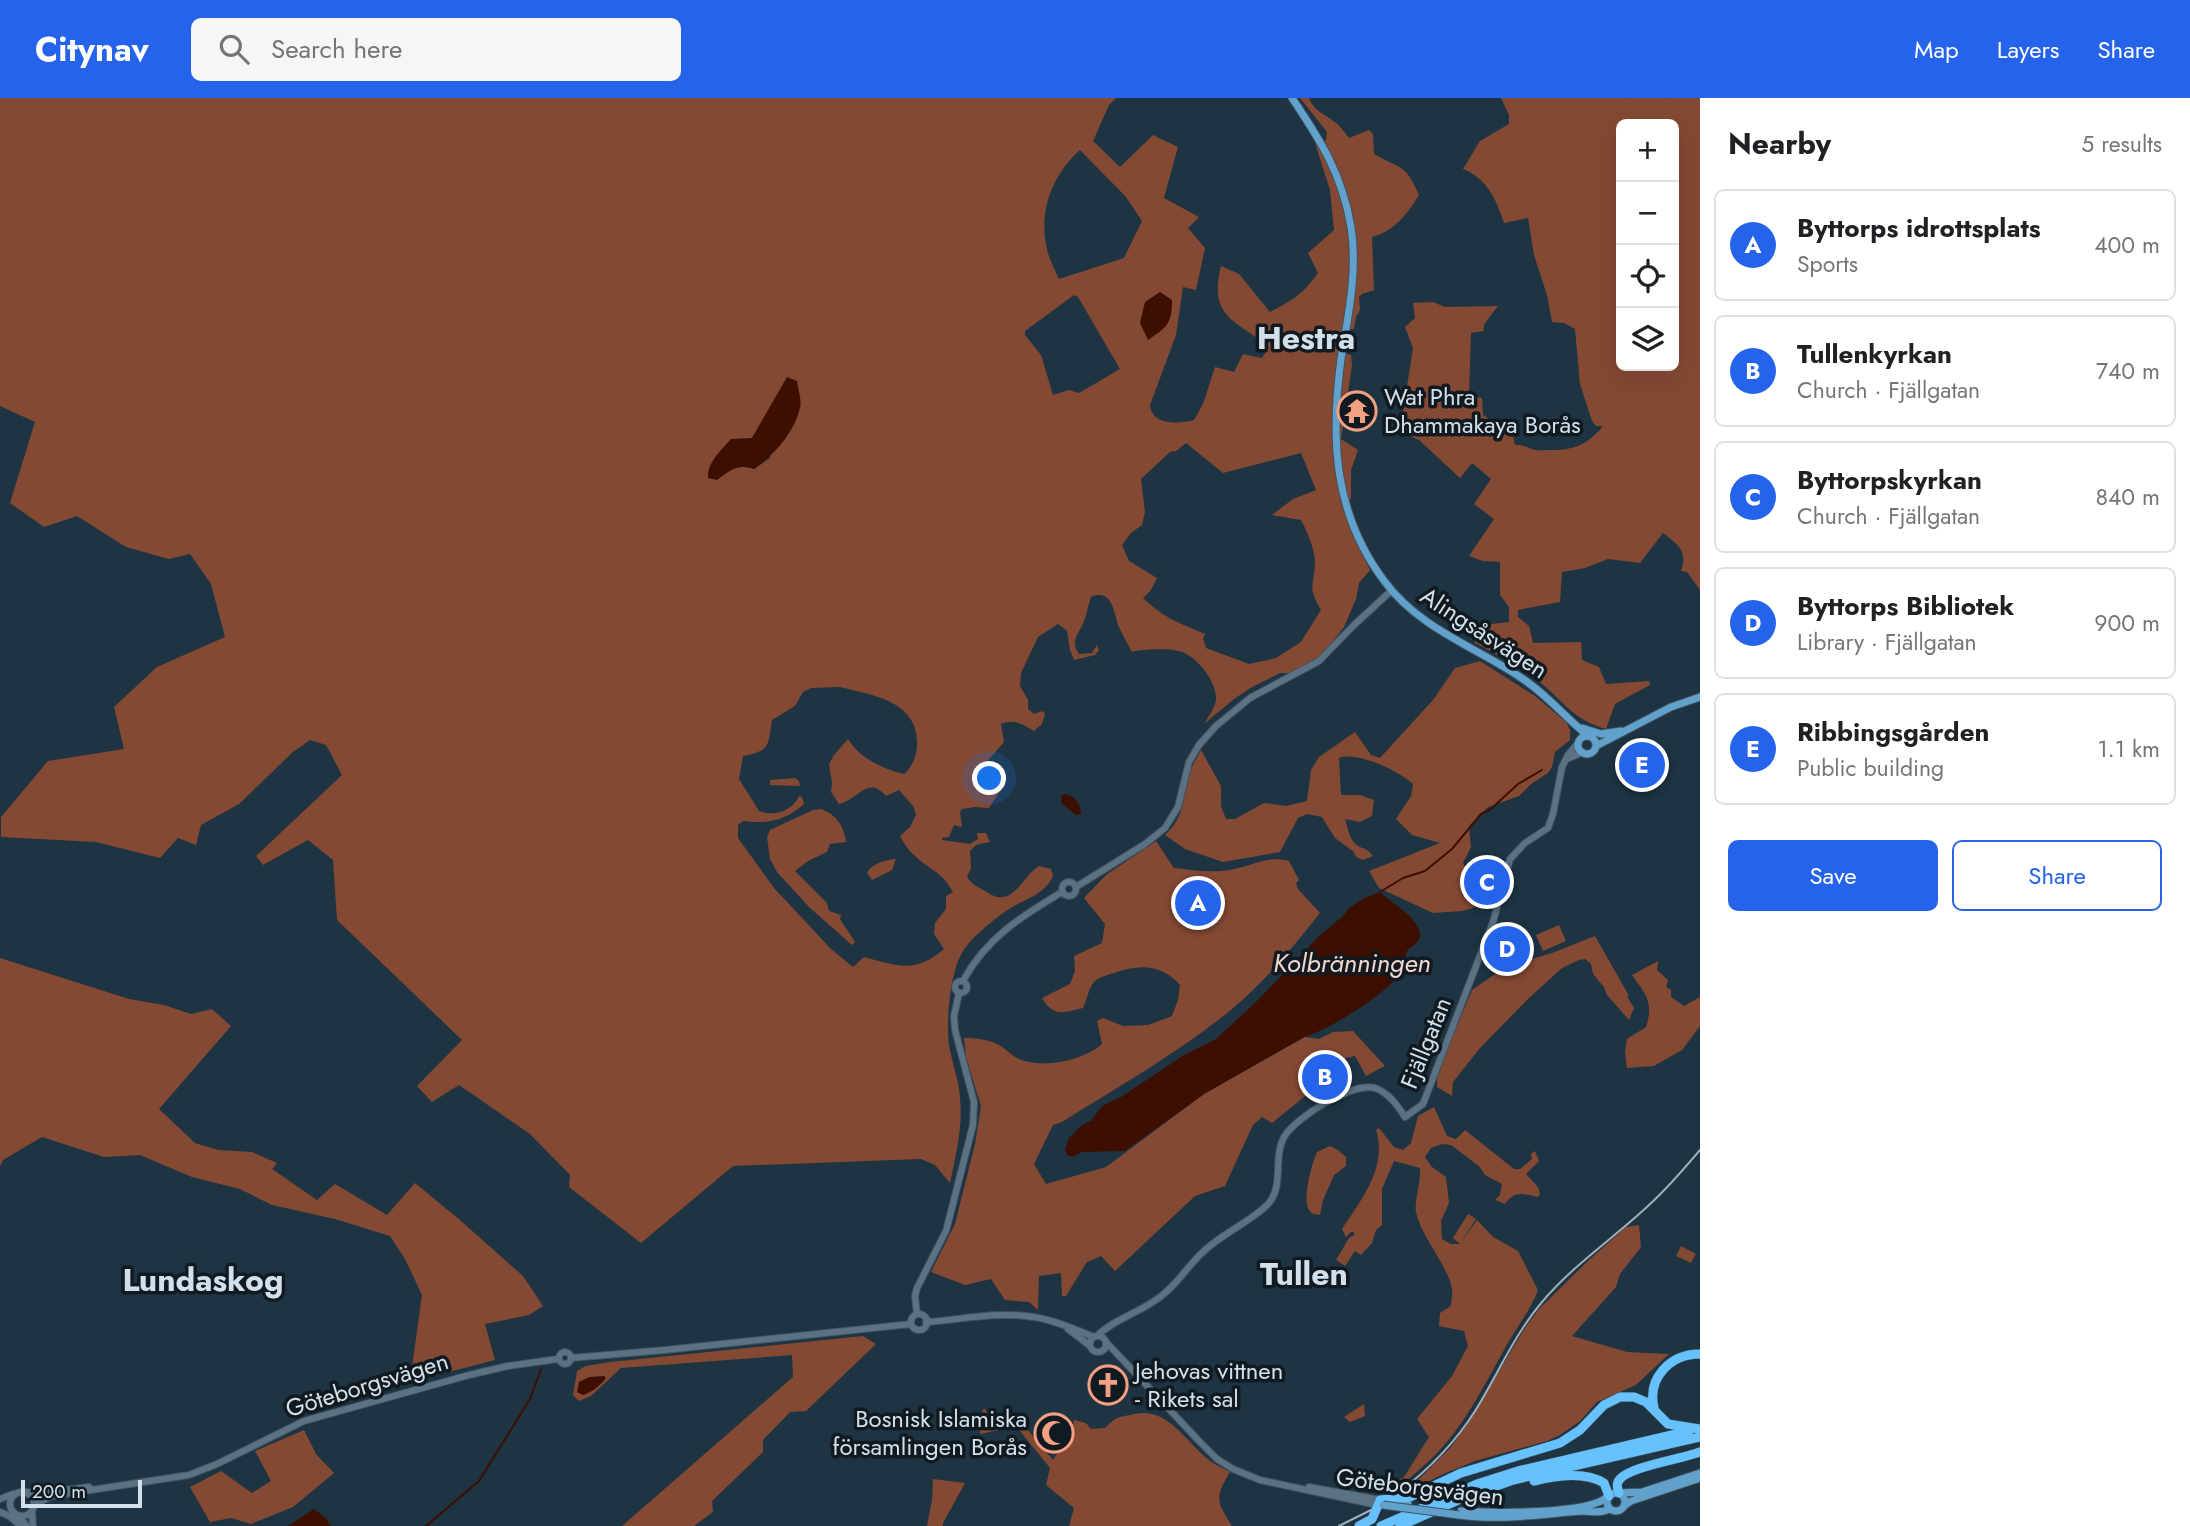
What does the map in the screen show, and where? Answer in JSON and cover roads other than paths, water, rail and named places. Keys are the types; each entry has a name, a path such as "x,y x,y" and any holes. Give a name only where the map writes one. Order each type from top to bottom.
{"highway":[{"path":"1654,1408 1651,1392 1660,1372 1680,1357 1700,1353"},
{"path":"1359,1526 1372,1519 1382,1503 1410,1497 1461,1473 1560,1443 1580,1430 1604,1405 1614,1399 1634,1397 1654,1408 1668,1424 1700,1429"},
{"path":"1381,1526 1468,1488 1518,1471 1700,1429"},
{"path":"1400,1526 1481,1491 1553,1470 1700,1437"},
{"path":"1481,1491 1549,1478 1578,1476 1601,1481 1612,1495 1618,1482 1632,1471 1700,1452"}],"main road":[{"name":"Alingsåsvägen","path":"1292,98 1330,159 1342,190 1351,227 1353,268 1337,402 1337,460 1339,479 1352,523 1372,563 1391,591 1413,612 1525,681 1590,736 1609,736 1625,731"},
{"name":"Alingsåsvägen","path":"1597,746 1671,707 1700,697"},
{"name":"Alingsåsvägen","path":"1568,718 1593,733 1625,731"},
{"name":"Alingsåsvägen","path":"1568,718 1579,742"},
{"path":"1590,736 1597,746 1591,753 1583,752 1579,748 1579,742 1590,736"},
{"name":"Göteborgsvägen","path":"1583,1509 1612,1495 1648,1490 1700,1473"},
{"name":"Göteborgsvägen","path":"1382,1503 1504,1518 1599,1507 1618,1511 1636,1499 1700,1478"},
{"path":"1609,1509 1606,1504 1612,1495 1625,1499 1624,1506"},
{"name":"Göteborgsvägen","path":"1382,1503 1408,1504 1460,1513"}],"street":[{"path":"917,1314 917,1288 946,1231 974,1125 974,1102 955,1030 954,1016 959,993 955,984 963,981 975,960 993,939 1025,914 1062,892 1071,896 1076,892 1076,887 1145,844 1165,828 1178,807 1189,762 1199,745 1216,726 1250,698 1319,661 1391,591"},
{"name":"Fjällgatan","path":"1095,1336 1160,1297 1215,1241 1268,1204 1276,1191 1283,1140 1293,1127 1310,1114 1347,1092 1363,1087 1382,1092 1398,1106 1405,1117 1423,1104 1493,922 1510,859 1525,843 1548,828 1562,767 1579,742"},
{"path":"1567,759 1583,752"},
{"path":"917,1314 924,1316 924,1328 915,1329 911,1324 912,1318 917,1314"},
{"path":"926,1322 982,1316 1014,1315 1038,1318 1061,1325 1095,1336 1105,1341 1105,1348 1101,1352 1093,1351 1083,1338 1061,1325"},
{"name":"Fjällgatan","path":"1105,1341 1107,1333 1118,1322"},
{"name":"Göteborgsvägen","path":"32,1509 52,1496 178,1478 202,1471 291,1426 328,1413 508,1366 558,1359 565,1365 571,1358 653,1352 911,1324"},
{"path":"1089,1345 1095,1336"},
{"name":"Göteborgsvägen","path":"1105,1341 1217,1459 1233,1469 1250,1477 1293,1487 1327,1489 1382,1503"},
{"name":"Göteborgsvägen","path":"1101,1352 1124,1362"},
{"name":"Göteborgsvägen","path":"26,1492 112,1486"},
{"path":"0,1499 26,1492 33,1499 33,1526"},
{"path":"15,1493 9,1502 27,1526"},
{"path":"0,1510 26,1515 32,1509"},
{"path":"0,1510 21,1526"}],"water":[{"path":"1160,292 1172,300 1171,315 1164,328 1148,340 1140,323 1145,302"},
{"path":"787,377 797,381 800,405 793,426 782,443 754,469 738,467 717,480 708,478 712,462 731,439 752,438"},
{"path":"1064,794 1077,801 1081,814 1076,815 1062,804 1061,796"},
{"name":"Kolbränningen","path":"1380,892 1410,917 1420,935 1407,951 1402,972 1384,990 1343,1019 1304,1037 1204,1094 1125,1151 1081,1152 1073,1157 1067,1155 1065,1149 1069,1138 1082,1125 1091,1121 1102,1106 1121,1097 1184,1055 1216,1039 1349,908"},
{"path":"589,1377 606,1378 593,1390 583,1395 577,1392 579,1382"},
{"path":"314,1509 326,1518 331,1526 288,1526"}],"waterway":[{"path":"1380,892 1403,878 1425,871 1452,849 1481,814 1491,809 1518,784 1542,770"},
{"path":"426,1526 479,1481 530,1399 541,1369"}],"railway":[{"path":"1398,1493 1420,1475 1459,1434 1523,1328 1542,1302 1567,1276 1656,1199 1700,1150"},
{"path":"1339,1526 1371,1510"}],"place":[{"name":"Wat Phra Dhammakaya Borås","path":"1357,411"},
{"name":"Ribbingsgården","path":"1642,765"},
{"name":"Byttorpskyrkan","path":"1487,882"},
{"name":"Byttorps idrottsplats","path":"1198,903"},
{"name":"Byttorps Bibliotek","path":"1507,949"},
{"name":"Tullenkyrkan","path":"1325,1077"},
{"name":"Jehovas vittnen - Rikets sal","path":"1108,1385"},
{"name":"Bosnisk Islamiska församlingen Borås","path":"1054,1433"}],"district":[{"name":"Hestra","path":"1306,338"},
{"name":"Tullen","path":"1304,1274"},
{"name":"Lundaskog","path":"203,1280"}]}
